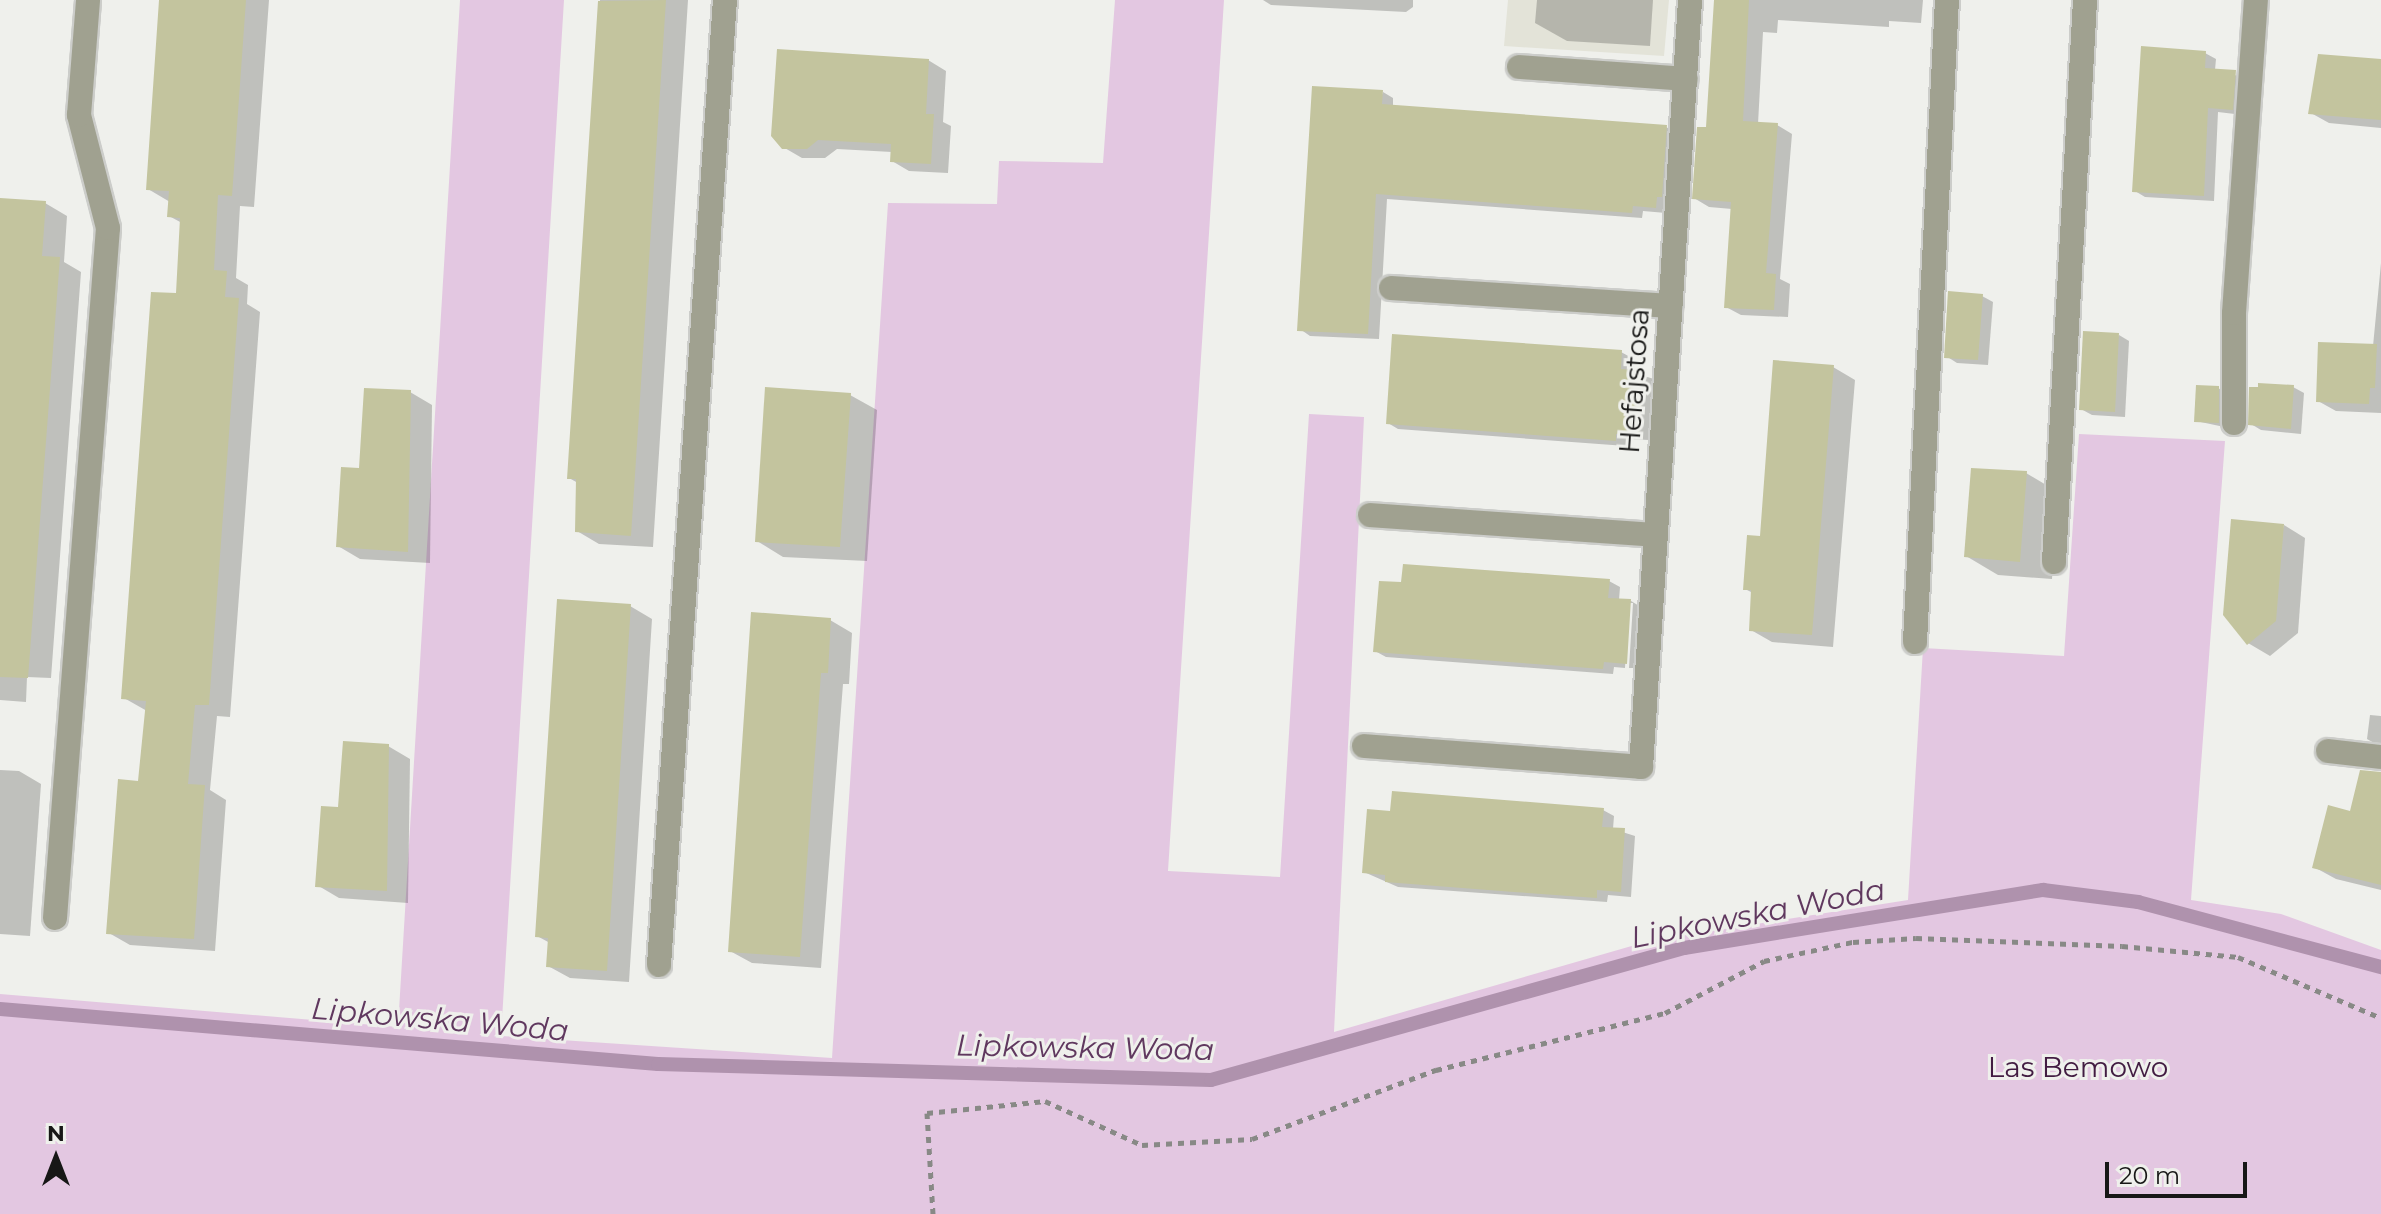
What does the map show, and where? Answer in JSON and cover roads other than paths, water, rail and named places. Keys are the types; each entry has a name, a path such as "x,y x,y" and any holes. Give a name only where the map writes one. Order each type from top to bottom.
{"street":[{"path":"55,918 108,228 79,115 88,0"},
{"path":"659,965 725,0"},
{"name":"Hefajstosa","path":"1364,746 1641,767 1653,535 1690,0"},
{"path":"1915,642 1947,0"},
{"path":"2054,562 2085,0"},
{"path":"2234,423 2234,313 2256,0"},
{"path":"1519,67 1686,79"},
{"path":"1391,288 1670,306"},
{"path":"1370,515 1653,535"},
{"path":"2328,751 2381,757"}],"waterway":[{"name":"Lipkowska Woda","path":"0,1009 658,1064 1211,1080 1684,948 2043,890 2138,902 2381,967"}],"park label":[{"name":"Las Bemowo","path":"2078,1067"}]}
